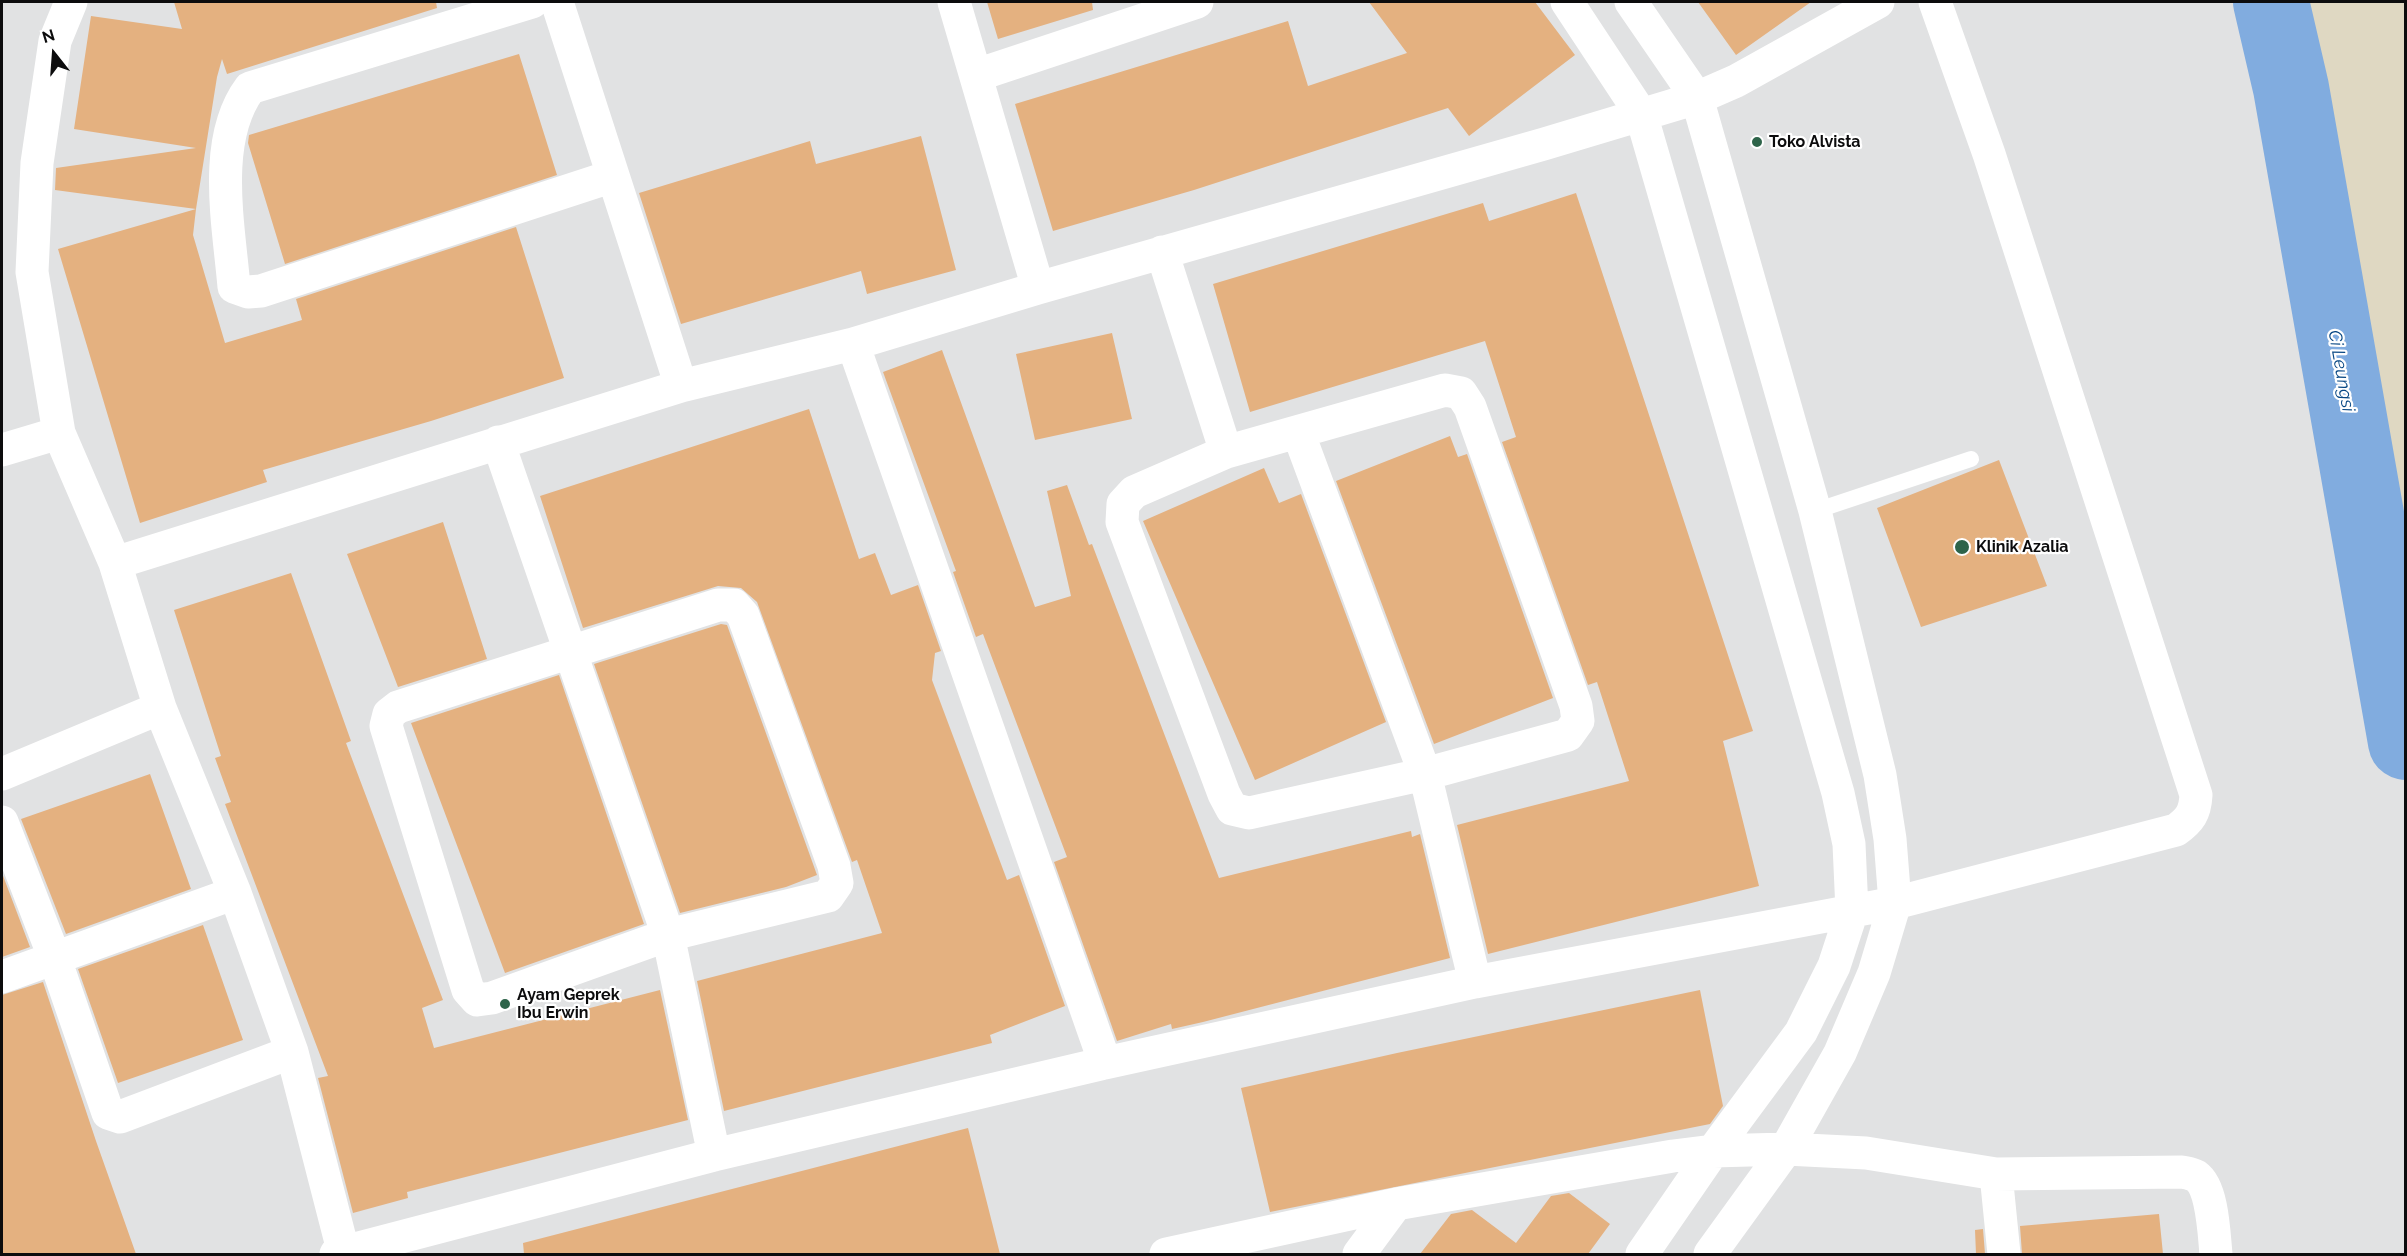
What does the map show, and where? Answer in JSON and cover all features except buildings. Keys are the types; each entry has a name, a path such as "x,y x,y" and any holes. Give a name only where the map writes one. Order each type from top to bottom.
{"street":[{"path":"71,2 55,41 37,163 32,272 59,433 115,563 160,708 235,893 292,1052 341,1254 714,1155 1105,1063 1475,982 1895,903 2176,830 2188,821 2195,810 2196,795 1989,154 1935,2"},
{"path":"532,2 250,88 239,103 224,165 234,287 248,292 261,291 613,176"},
{"path":"557,2 681,386"},
{"path":"954,2 1038,288"},
{"path":"977,75 1197,2"},
{"path":"1567,2 1641,114 1838,793 1849,844 1852,911 1834,966 1801,1032 1713,1151 1642,1254"},
{"path":"1631,2 1697,98 1815,511 1880,775 1890,839 1895,903 1874,973 1840,1053 1786,1149 1710,1254"},
{"path":"115,563 681,386 853,344 1162,252 1533,148 1697,98 1736,81 1878,2"},
{"path":"1162,252 1227,452"},
{"path":"853,344 1105,1063"},
{"path":"1445,390 1461,393 1470,407 1576,706 1578,721 1568,735 1425,774 1249,813 1232,809 1224,794 1122,522 1123,504 1134,492 1227,452 1298,432 1445,390"},
{"path":"1298,432 1425,774 1475,982"},
{"path":"2,450 59,433"},
{"path":"498,442 668,935 714,1155"},
{"path":"718,605 734,605 743,615 834,866 837,883 828,896 668,935 492,998 477,1000 468,990 386,726 389,714 398,707 570,653 718,605"},
{"path":"2,774 160,708"},
{"path":"2,822 55,959 108,1113 113,1117 120,1117 292,1052"},
{"path":"2,977 235,893"},
{"path":"1166,1254 1396,1204 1713,1151 1786,1149 1866,1153 1996,1174 2182,1172 2197,1177 2205,1191 2211,1209 2216,1254"},
{"path":"1996,1174 2004,1254"},
{"path":"1359,1254 1396,1204"}],"lane":[{"path":"1815,511 1971,459"}],"shaded area":[{"path":"2271,2 2405,2 2405,742 2291,88"}],"waterway":[{"name":"Ci Leungsi","path":"2271,2 2291,88 2406,742"}],"place":[{"name":"Toko Alvista","path":"1757,142"},
{"name":"Klinik Azalia","path":"1962,547"},
{"name":"Ayam Geprek Ibu Erwin","path":"505,1004"}]}
